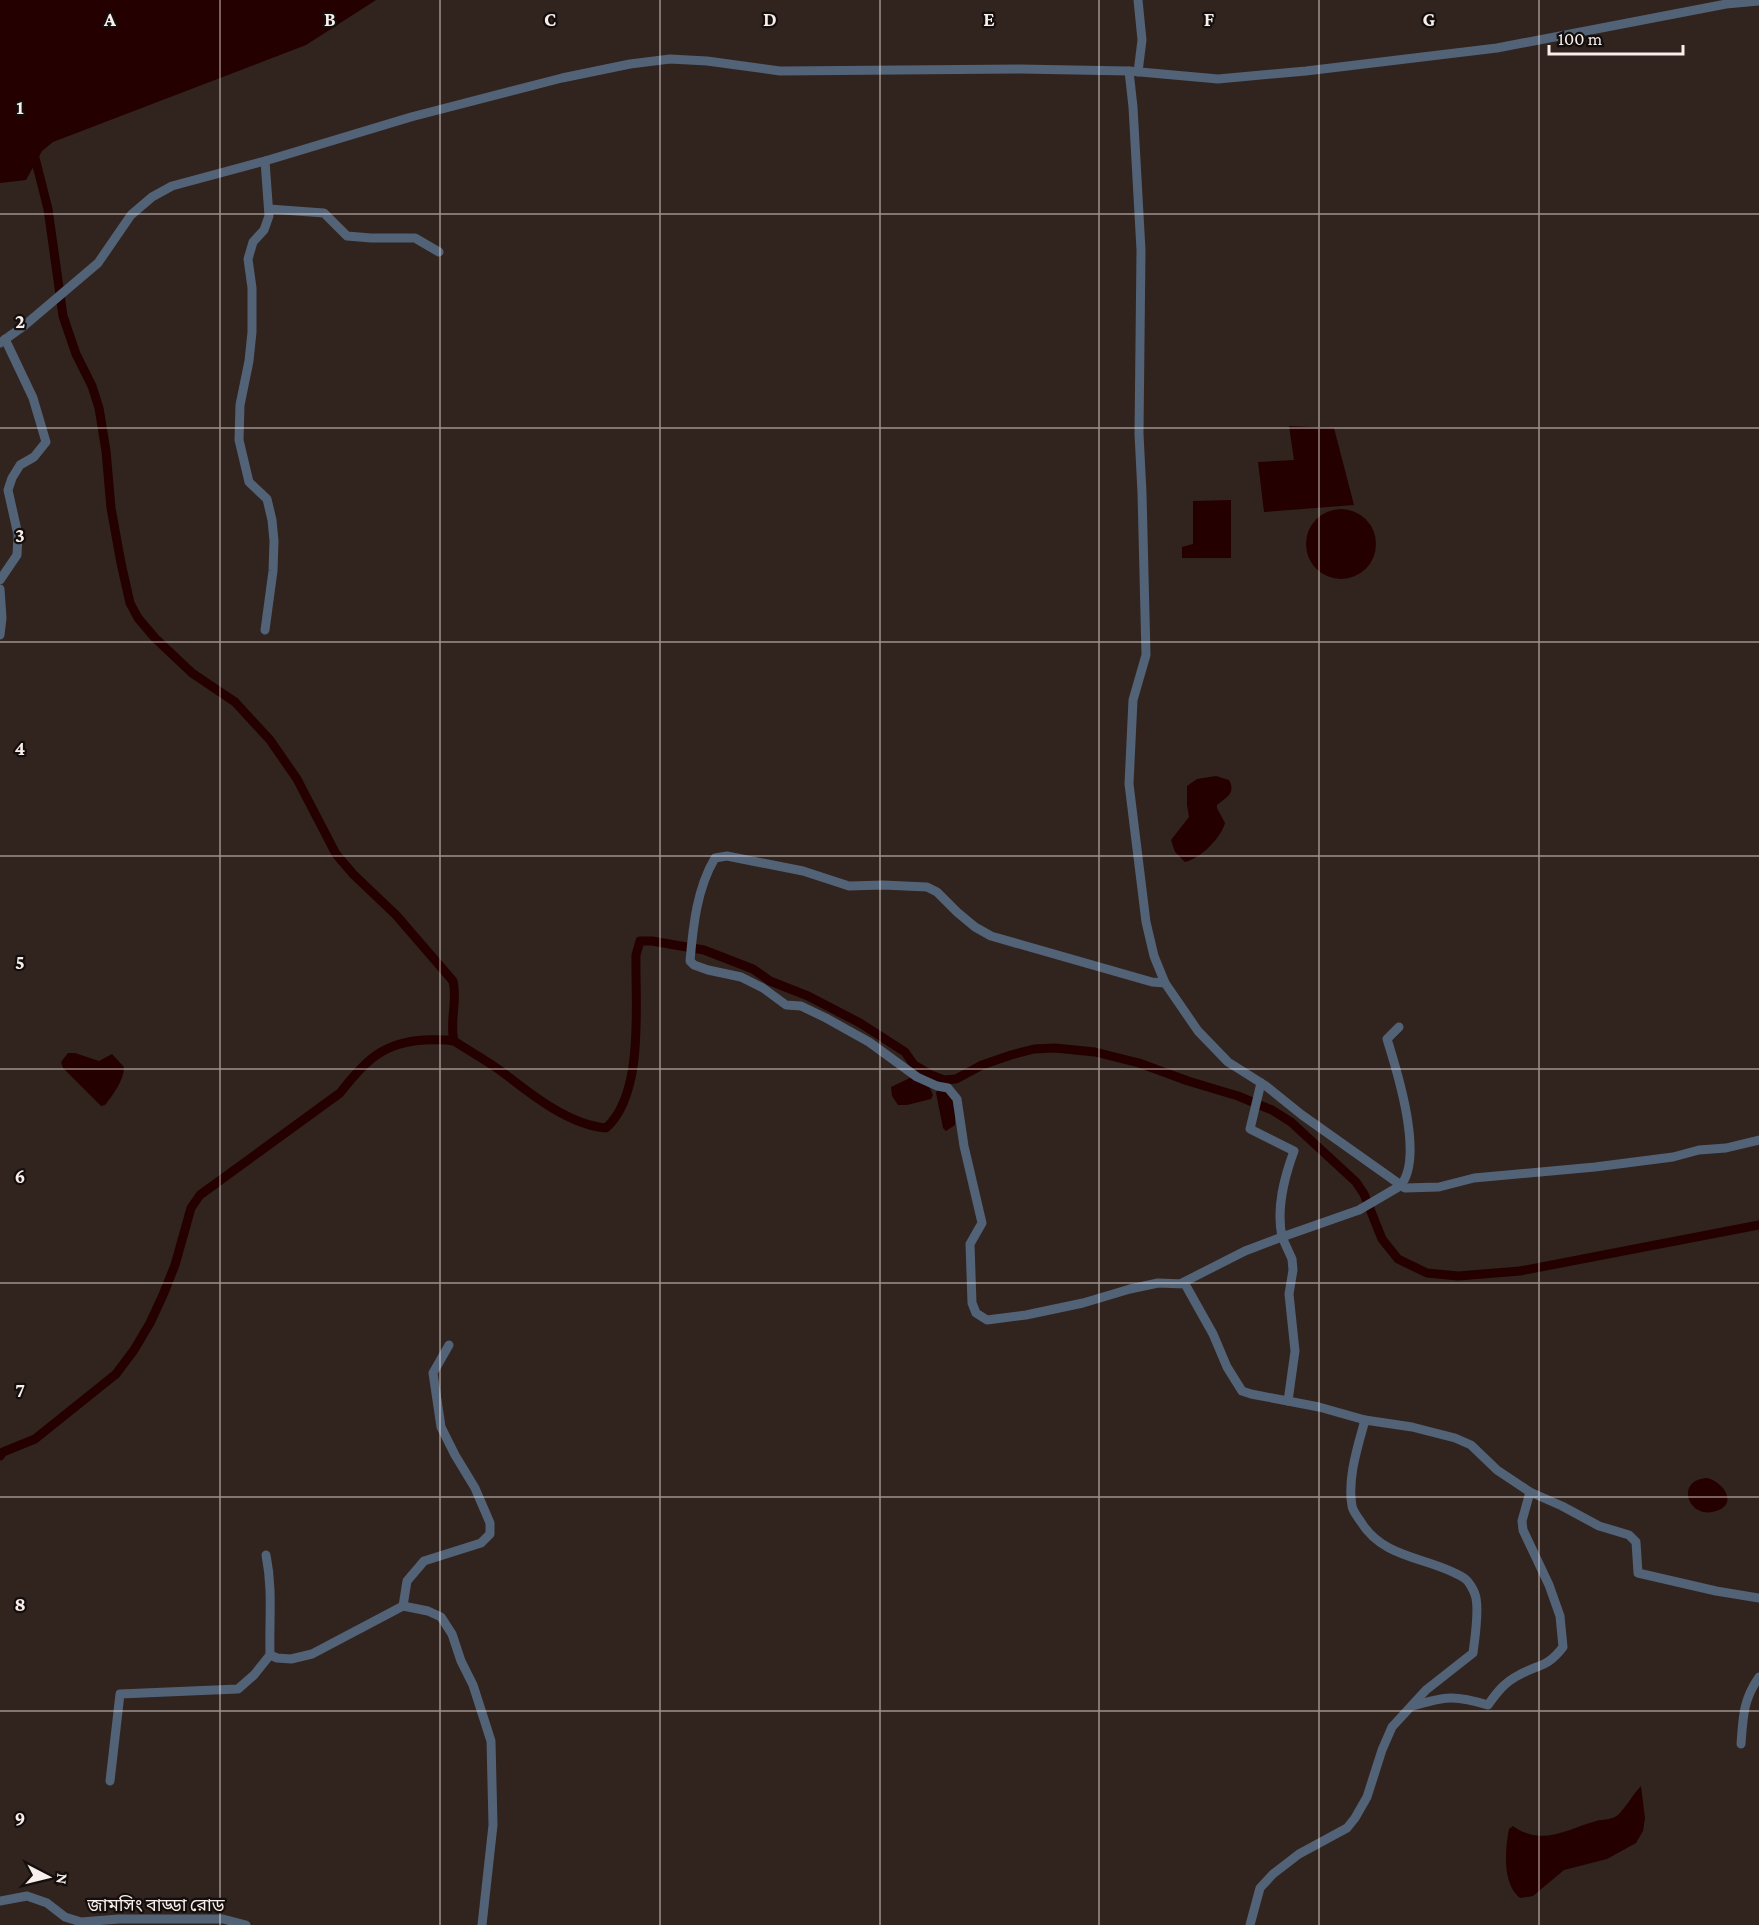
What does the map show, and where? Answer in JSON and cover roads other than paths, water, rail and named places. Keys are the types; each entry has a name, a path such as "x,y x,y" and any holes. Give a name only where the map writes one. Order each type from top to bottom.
{"street":[{"path":"1138,0 1142,40 1134,72 1133,107 1141,250 1139,434 1146,655 1133,700 1130,784 1146,922 1154,956 1165,983 1198,1031 1228,1062 1261,1083 1405,1188 1424,1189 1474,1179 1673,1157 1699,1150 1726,1148 1759,1140"},
{"path":"0,580 17,555 18,535 8,490 12,478 20,465 34,457 46,442 33,398 3,341 26,325 98,262 131,215 152,197 172,186 411,117 562,78 630,64 670,59 707,61 780,71 1020,69 1134,72 1218,79 1497,48 1726,4 1759,1"},
{"path":"265,161 269,216 264,230 253,242 248,259 252,288 252,332 249,362 240,405 239,440 249,482 267,500 272,520 273,571 265,630"},
{"path":"269,209 324,213 347,236 415,238 439,252"},
{"path":"0,589 2,618 0,635"},
{"path":"1165,983 1152,982 991,936 975,927 937,892 927,887 849,886 803,872 728,856 715,858 707,872 696,913 690,961 708,970 741,977 763,988 786,1005 801,1006 826,1018 868,1042 917,1077 948,1088 957,1099 964,1146 982,1223 969,1244 972,1303 976,1313 987,1320 1026,1315 1083,1303 1148,1285 1182,1284 1245,1251 1359,1210 1400,1186 1405,1181 1410,1164 1410,1131 1387,1039 1399,1027"},
{"path":"1261,1083 1250,1129 1294,1151 1284,1178 1279,1223 1282,1237 1292,1259 1293,1270 1289,1294 1295,1351 1288,1401"},
{"path":"1182,1284 1185,1284 1213,1334 1227,1367 1242,1390 1365,1420 1412,1427 1455,1438 1471,1446 1497,1470 1530,1492 1599,1526 1629,1535 1636,1542 1638,1573 1716,1591 1759,1598"},
{"path":"404,1606 407,1581 424,1561 481,1543 490,1534 490,1523 476,1488 441,1427 433,1373 449,1345"},
{"path":"1250,1925 1260,1888 1273,1874 1299,1854 1347,1828 1367,1797 1392,1727 1426,1690 1473,1653 1476,1631 1476,1597 1467,1579 1378,1542 1365,1529 1352,1508 1352,1481 1365,1420"},
{"path":"1411,1706 1437,1698 1450,1697 1488,1705 1500,1688 1518,1675 1553,1661 1563,1647 1560,1616 1549,1585 1523,1530 1522,1521 1530,1492"},
{"path":"110,1781 120,1694 238,1689 254,1675 270,1655 272,1610 266,1555"},
{"path":"270,1655 291,1659 312,1654 404,1606 428,1611 441,1617 452,1634 461,1661 473,1685 491,1741 493,1825 482,1925"},
{"path":"1741,1744 1743,1710 1749,1692 1759,1677"},
{"name":"জামসিং বাড্ডা রোড","path":"0,1900 27,1896 47,1903 65,1917 81,1922 223,1919 246,1925"}],"waterway":[{"path":"33,150 48,209 63,316 99,408 106,451 111,508 121,563 130,603 138,618 155,638 192,673 235,702 270,740 297,779 336,854 353,874 396,915 453,981 454,1041 493,1065 552,1108 592,1126 606,1128 618,1112 627,1093 635,1046 636,955 640,941 652,941 704,950 753,969 770,981 808,996 860,1023 905,1052 914,1065 944,1080 956,1079 982,1065 1011,1055 1034,1049 1055,1048 1095,1052 1139,1063 1238,1096 1272,1110 1291,1122 1356,1182 1364,1194 1382,1239 1398,1259 1427,1273 1458,1276 1520,1271 1759,1225"},
{"path":"0,1456 3,1452 35,1439 116,1374 150,1323 175,1265 191,1208 200,1195 340,1093 376,1055 386,1049 410,1042 454,1041"}]}
